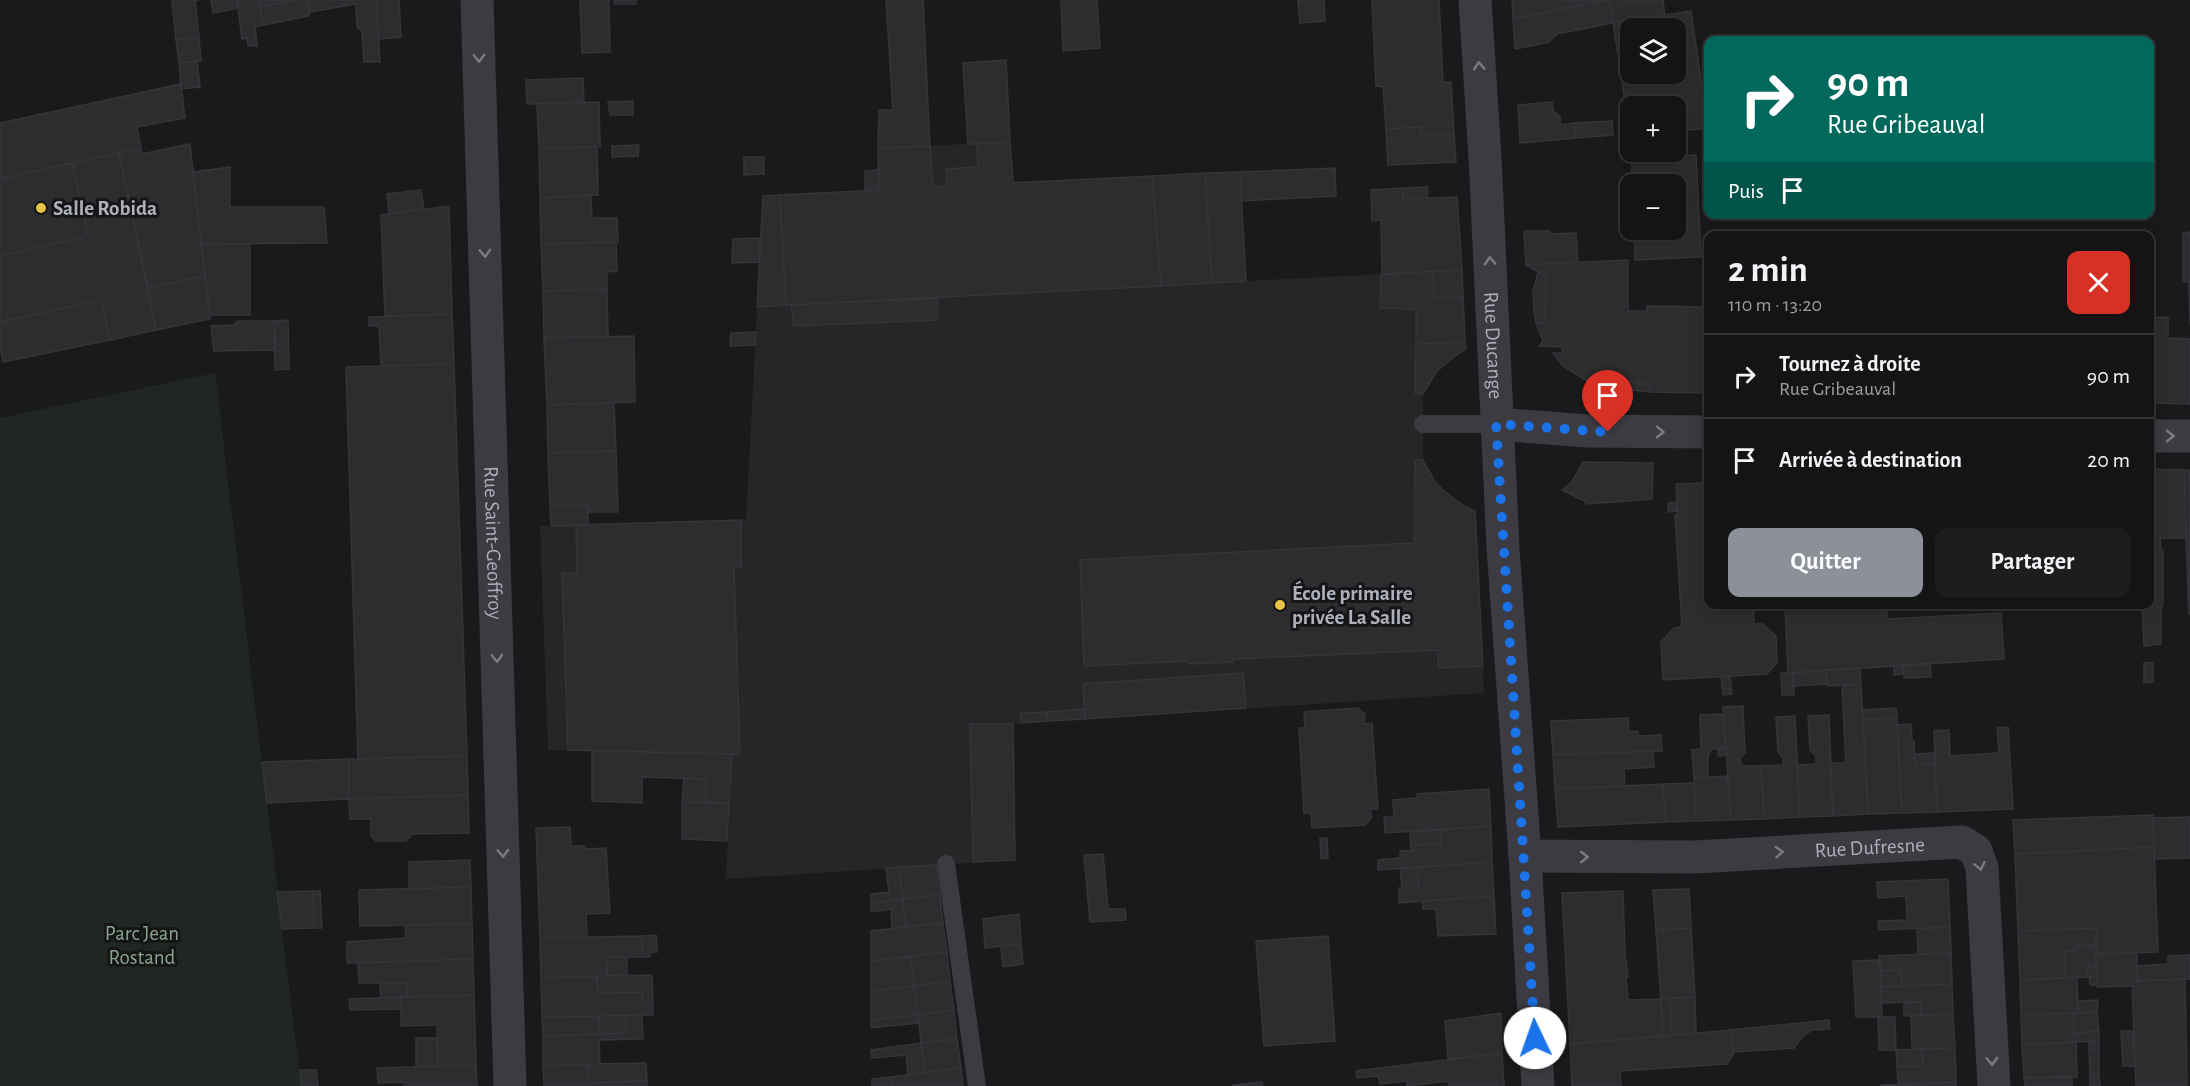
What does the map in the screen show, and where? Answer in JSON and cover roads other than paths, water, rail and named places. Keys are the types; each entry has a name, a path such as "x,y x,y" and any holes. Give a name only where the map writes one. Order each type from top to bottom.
{"street":[{"name":"Rue Saint-Geoffroy","path":"477,0 510,1086"},
{"name":"Rue Ducange","path":"1475,0 1503,548 1525,856 1538,1086"},
{"path":"1496,424 1588,431 1704,432"},
{"path":"2154,436 2190,436"},
{"name":"Rue Dufresne","path":"1525,856 1695,857 1962,842 1976,851 1982,868 1994,1086"}],"lane":[{"path":"1423,424 1496,424"},
{"path":"946,864 977,1086"}],"place":[{"name":"Salle Robida","path":"41,208"},
{"name":"École primaire privée La Salle","path":"1280,605"}],"park label":[{"name":"Parc Jean Rostand","path":"142,945"}]}
